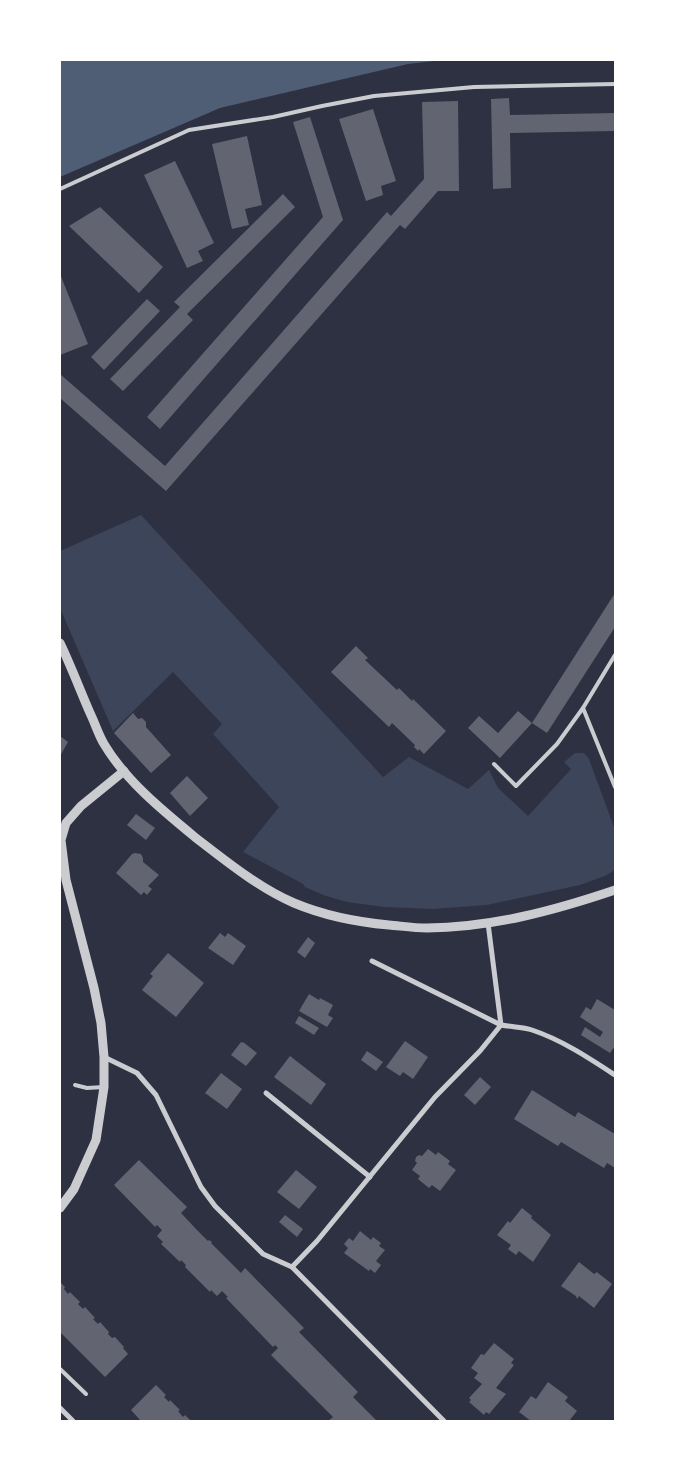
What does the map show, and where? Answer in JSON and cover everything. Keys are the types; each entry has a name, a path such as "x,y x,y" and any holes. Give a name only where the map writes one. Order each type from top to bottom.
{"street":[{"path":"60,643 104,743 124,771 171,818 218,855 267,888 293,902 322,913 361,922 426,928 488,923 530,915 572,905 615,890"},
{"path":"60,1208 74,1189 96,1140 104,1087 101,1024 66,880 61,840 63,821 124,771"},
{"path":"292,1267 317,1241 435,1097 480,1051 501,1025 488,923"},
{"path":"372,961 501,1025 532,1030 564,1045 615,1075"},
{"path":"104,1057 137,1073 156,1095 201,1187 215,1206 263,1254 292,1267 444,1421"},
{"path":"266,1093 370,1177"},
{"path":"60,1408 73,1421"}],"lane":[{"path":"60,189 189,130 374,96 474,87 615,84"},
{"path":"494,764 516,786 558,744 583,708 615,655"},
{"path":"583,708 615,787"},
{"path":"75,1085 87,1088 104,1087"},
{"path":"60,1369 86,1394"}],"shaded area":[{"path":"60,60 443,60 408,64 220,108 60,177"},
{"path":"141,515 383,777 409,757 468,789 489,770 498,788 528,816 571,769 564,762 575,753 584,753 589,759 615,830 615,870 605,876 580,885 487,905 433,909 384,907 347,902 323,895 243,852 279,807 213,734 222,724 173,672 113,731 60,608 60,551"}],"building":[{"path":"509,98 510,115 615,113 615,131 510,133 511,188 493,189 491,99"},
{"path":"458,101 459,191 438,191 405,229 400,225 166,491 60,398 60,374 165,466 387,212 391,216 424,179 422,102"},
{"path":"373,109 396,181 381,186 383,195 366,201 339,119"},
{"path":"310,117 343,220 160,429 147,417 323,217 293,122"},
{"path":"247,136 262,205 245,209 249,225 232,229 212,144"},
{"path":"175,161 214,243 198,251 203,261 187,268 144,175"},
{"path":"283,194 295,207 187,314 193,320 123,391 110,379 180,307 174,302"},
{"path":"100,207 163,267 139,293 69,226"},
{"path":"60,274 88,344 60,355"},
{"path":"147,299 160,311 104,370 91,357"},
{"path":"615,593 615,627 547,733 532,723"},
{"path":"356,646 368,658 365,660 397,690 399,688 412,701 413,699 446,731 424,754 419,749 418,751 414,747 415,745 392,723 389,727 331,672"},
{"path":"518,711 532,723 500,758 468,728 479,716 498,733"},
{"path":"133,713 138,719 142,718 146,722 146,727 171,755 151,773 114,733"},
{"path":"60,736 68,742 60,756"},
{"path":"187,776 208,798 190,816 170,793"},
{"path":"136,814 155,828 146,840 127,825"},
{"path":"135,853 141,854 143,862 159,875 148,886 152,889 147,895 144,892 141,895 116,873"},
{"path":"220,933 225,937 228,933 246,946 233,965 208,948"},
{"path":"308,937 315,943 305,958 297,952"},
{"path":"168,953 204,983 176,1017 142,990 153,976 150,974"},
{"path":"309,994 333,1005 328,1015 333,1018 327,1027 299,1011"},
{"path":"597,999 615,1010 615,1046 610,1053 581,1035 585,1027 600,1037 603,1032 580,1017 586,1007 591,1010"},
{"path":"299,1016 319,1028 314,1035 295,1023"},
{"path":"405,1041 428,1057 413,1079 403,1072 400,1076 386,1067"},
{"path":"241,1042 257,1053 246,1066 231,1055"},
{"path":"367,1051 383,1062 376,1071 361,1060"},
{"path":"290,1056 326,1084 311,1105 274,1077"},
{"path":"221,1073 242,1089 227,1109 205,1093"},
{"path":"480,1077 491,1087 475,1105 464,1095"},
{"path":"532,1090 575,1117 578,1112 615,1134 615,1168 607,1163 604,1168 561,1142 558,1146 514,1119"},
{"path":"428,1149 436,1155 438,1152 450,1161 448,1164 456,1170 440,1191 432,1185 429,1188 418,1179 420,1176 412,1170 417,1163 415,1161 416,1157 422,1156"},
{"path":"139,1160 187,1207 181,1213 196,1229 208,1241 212,1242 241,1273 245,1268 304,1328 299,1332 358,1392 353,1397 377,1421 328,1421 333,1417 271,1355 278,1348 275,1345 273,1347 226,1298 228,1297 222,1291 217,1296 211,1290 210,1292 185,1267 186,1265 181,1260 180,1262 161,1244 163,1242 157,1236 162,1230 157,1225 155,1227 114,1185"},
{"path":"296,1170 317,1187 299,1209 277,1192"},
{"path":"522,1208 551,1235 533,1262 519,1251 516,1255 508,1249 511,1245 497,1235"},
{"path":"285,1215 303,1229 297,1237 279,1222"},
{"path":"360,1231 371,1240 373,1237 381,1243 379,1246 385,1250 376,1261 381,1265 375,1273 370,1269 369,1271 344,1253 348,1248 344,1244 349,1238 353,1241"},
{"path":"579,1262 594,1274 597,1272 612,1284 594,1308 579,1296 577,1299 576,1296 561,1286"},
{"path":"60,1282 68,1294 70,1292 80,1302 78,1304 83,1309 85,1307 98,1324 100,1322 112,1338 115,1337 128,1354 105,1377 60,1332"},
{"path":"494,1343 514,1359 511,1363 514,1365 496,1388 506,1394 489,1414 486,1412 484,1415 469,1402 471,1400 469,1398 482,1384 474,1378 478,1373 471,1368 481,1354 484,1355"},
{"path":"548,1382 568,1397 565,1401 577,1411 569,1421 531,1421 519,1412 531,1396 536,1399"},
{"path":"156,1385 166,1395 164,1397 180,1410 178,1411 183,1417 185,1415 191,1421 141,1421 131,1410"}]}
